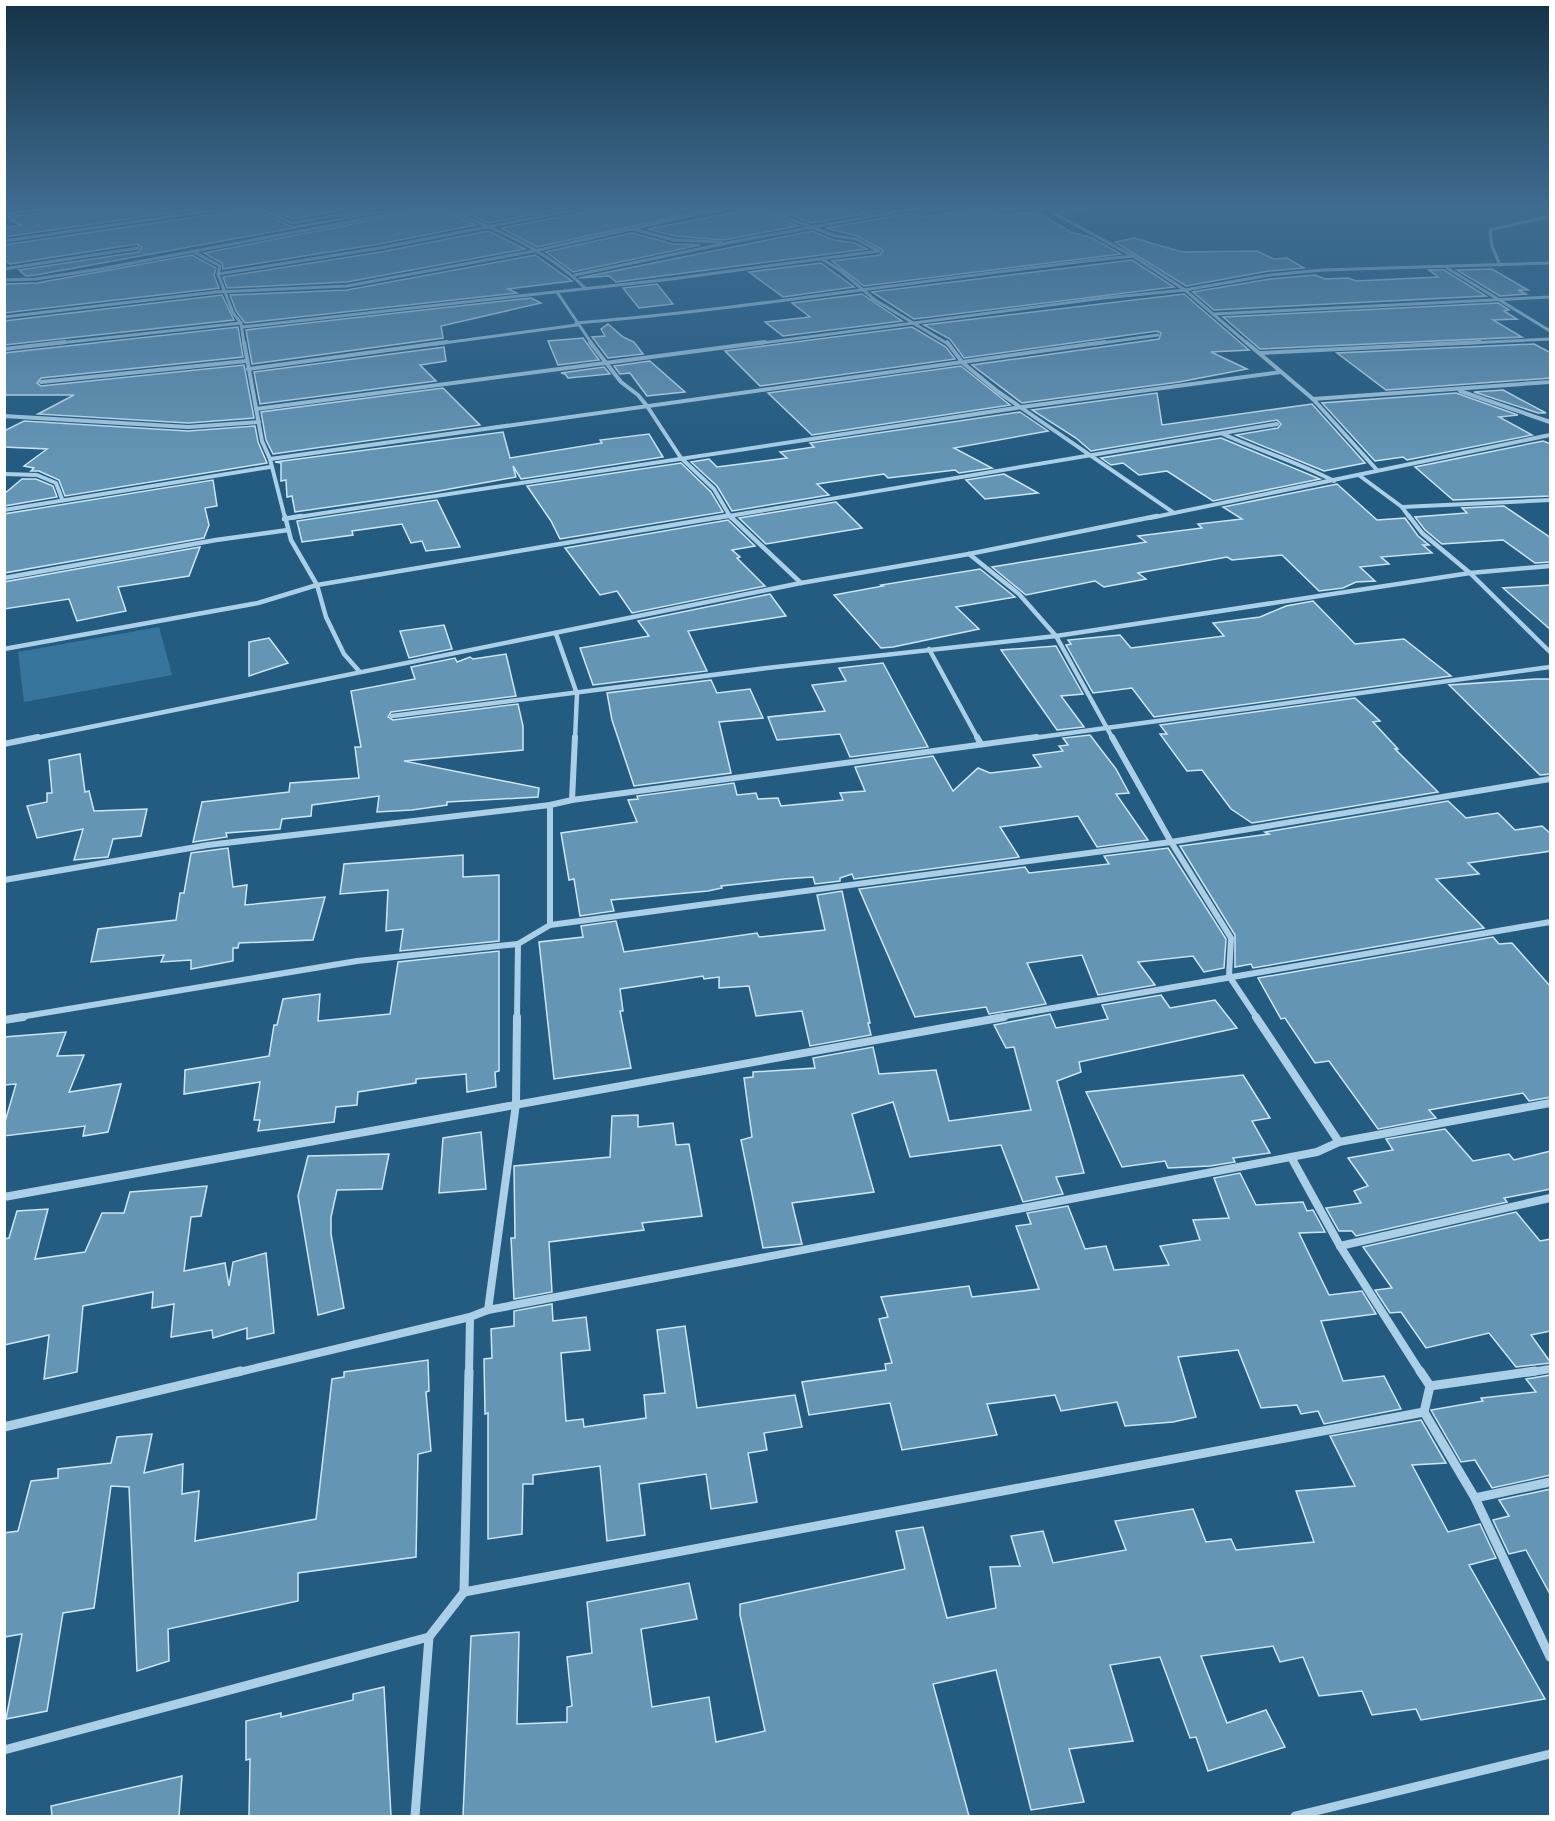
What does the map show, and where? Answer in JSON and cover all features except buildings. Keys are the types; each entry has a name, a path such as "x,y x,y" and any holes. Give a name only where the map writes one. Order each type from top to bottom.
{"street":[{"path":"4,317 259,291"},
{"path":"4,349 567,291"},
{"path":"248,369 576,324 686,314 865,291 886,307 942,338 954,349 963,363 996,391 1174,513"},
{"path":"256,409 1104,298 1175,291"},
{"path":"1186,291 1313,399 1377,470"},
{"path":"1484,291 1551,331"},
{"path":"557,292 576,324 621,382 638,395 647,406 681,458 714,489 730,517 801,584"},
{"path":"224,293 233,313 242,325 246,361 262,441 270,459 270,467 291,540 317,585 326,617 344,654 359,670"},
{"path":"1214,314 1551,297"},
{"path":"270,459 1158,335"},
{"path":"1260,353 1551,339"},
{"path":"41,381 246,361"},
{"path":"284,519 1022,407 1281,372"},
{"path":"1313,399 1551,382"},
{"path":"1456,389 1551,422"},
{"path":"4,416 188,427 259,422"},
{"path":"4,649 258,603 317,585 730,517 1087,454 1277,424"},
{"path":"1223,433 1255,449 1305,466 1334,481"},
{"path":"4,744 359,670 556,634 801,584 969,554 1360,476 1377,470 1551,435"},
{"path":"4,510 270,467"},
{"path":"4,474 37,475 56,483 62,499"},
{"path":"1360,476 1402,507 1422,533 1470,573 1551,652"},
{"path":"1402,507 1551,500"},
{"path":"4,578 216,540 288,530"},
{"path":"969,554 1019,594 1056,636 1171,842 1231,938 1229,976 1338,1142"},
{"path":"392,716 929,649 1056,636 1470,573 1551,566"},
{"path":"556,634 577,694 572,800"},
{"path":"929,649 981,744"},
{"path":"4,880 61,868 203,847 550,805 572,800 981,744 1108,730 1551,668"},
{"path":"4,1020 179,988 346,963 518,944 550,925 1171,842 1551,779"},
{"path":"550,805 550,925"},
{"path":"4,1197 1229,976 1551,922"},
{"path":"488,1310 516,1104 518,944"},
{"path":"4,1427 470,1317 488,1310 1317,1152 1338,1142 1551,1103"},
{"path":"1291,1156 1340,1246 1430,1386 1424,1412 1475,1498 1551,1657"},
{"path":"1340,1246 1551,1198"},
{"path":"415,1816 429,1637 464,1592 470,1317"},
{"path":"1430,1386 1551,1369"},
{"path":"464,1592 1424,1412"},
{"path":"1475,1498 1551,1482"},
{"path":"4,1750 429,1637"},
{"path":"1295,1816 1551,1754"}],"shaded area":[{"path":"159,627 172,675 24,702 18,652"}]}
